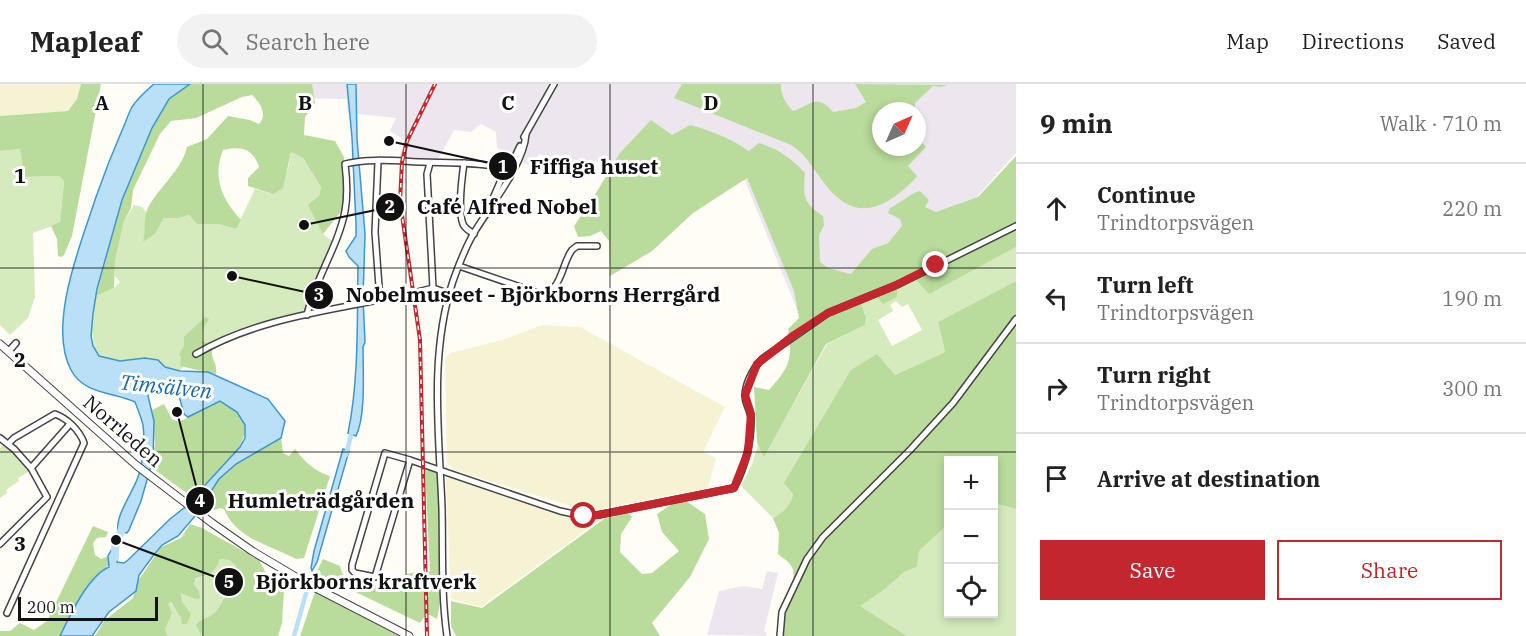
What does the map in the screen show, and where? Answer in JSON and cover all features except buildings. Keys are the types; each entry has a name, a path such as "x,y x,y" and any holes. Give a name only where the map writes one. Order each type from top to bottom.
{"street":[{"path":"490,207 506,168 525,141 526,134 554,84"},
{"path":"447,636 438,360 450,294 459,266 514,158"},
{"path":"378,162 375,224 380,300"},
{"path":"307,315 311,297 344,218 348,163 464,163 506,168"},
{"path":"430,163 427,174 433,288"},
{"path":"464,163 461,181 461,217 466,229 474,234"},
{"path":"410,460 378,572 375,578 355,573 352,565 385,453 410,460 441,472 583,516 734,488 750,444 751,414 746,401 746,389 762,358 828,313 899,284 1016,226"},
{"path":"459,266 535,292 547,293 556,287 572,250 577,246 597,246"},
{"path":"196,354 230,336 274,322 433,288 450,294"},
{"path":"780,636 782,612 807,558 824,537 953,403 1016,319"},
{"name":"Norrleden","path":"0,342 136,465 202,516 252,551 306,583 409,636"},
{"path":"9,351 16,343"},
{"path":"7,613 84,443 70,424 60,416 51,416 8,444"},
{"path":"31,468 70,424"},
{"path":"0,438 31,468 47,496 57,502"},
{"path":"0,544 47,496"},
{"path":"442,636 445,625"}],"shaded area":[{"path":"0,84 81,84 77,99 68,111 0,116"},
{"path":"274,84 1016,84 1016,153 958,218 856,290 798,312 745,181 589,161 581,168 539,154 532,167 497,148 496,132 481,124 471,132 454,130 437,161 399,159 404,140 390,131 396,118 348,113 347,99 280,98"},
{"path":"542,325 580,327 725,407 703,452 716,458 708,488 599,509 571,506 450,467 447,463 445,361 447,356 450,353 502,340"},
{"path":"455,477 573,517 601,519 481,607 451,599 446,478"},
{"path":"767,571 778,573 764,631 767,633 766,636 707,635 719,591 743,586 762,589"}],"green space":[{"path":"81,84 101,84 72,236 61,257 58,256 57,239 51,226 60,222 64,181 59,176 24,177 20,149 0,151 0,116 68,111 77,99"},
{"path":"190,84 312,84 315,103 305,117 304,135 335,141 344,157 343,209 323,234 308,205 319,196 321,187 303,158 291,152 283,188 273,194 248,186 248,178 259,167 250,152 229,149 223,150 218,170 224,196 241,220 236,229 218,224 197,224 189,215 164,218 155,234 143,242 147,210 175,172 187,147 207,139 228,116 259,124 263,113 252,95 242,97 196,118 171,121 160,134 133,190 131,208 124,221 115,261 114,288 96,296 122,200 152,128 169,99"},
{"path":"682,84 781,84 784,99 793,111 818,101 833,112 856,108 866,102 855,84 948,85 933,86 916,102 872,102 872,156 917,156 908,166 917,176 892,199 869,208 858,208 847,204 836,196 805,158 791,145 674,98"},
{"path":"651,120 672,135 690,125 721,135 749,151 759,143 789,158 805,173 804,188 808,203 823,216 824,225 819,235 820,262 828,268 851,274 872,249 888,243 902,226 900,219 888,213 890,208 920,191 929,200 925,207 936,212 978,197 1016,156 1016,247 929,294 916,280 897,287 897,297 883,304 877,297 861,303 866,317 865,325 826,344 764,457 757,443 754,387 769,390 785,369 790,349 788,329 799,318 794,291 747,178 693,213 652,251 610,276 609,241 601,231 590,236 578,237 574,226 620,153"},
{"path":"20,149 24,177 59,176 64,181 60,223 33,233 35,297 28,318 10,335 0,325 0,151"},
{"path":"291,152 303,158 321,187 319,196 323,234 332,241 316,278 306,311 225,335 195,352 180,371 165,367 158,360 145,358 120,361 99,356 92,334 96,296 114,288 120,282 115,276 115,261 124,221 134,205 142,207 146,212 144,241 155,234 164,218 189,215 197,224 218,224 236,229 255,189 273,194 288,169"},
{"path":"1016,247 1016,281 938,322 945,352 895,375 793,494 786,508 773,518 741,486 758,445 764,456 827,344 865,325 866,316 861,303 916,280 929,293","holes":["896,301 902,307 908,304 922,330 892,346 878,320 893,311 890,305"]},
{"path":"1016,281 1016,509 998,504 998,456 944,456 944,528 919,551 917,567 904,572 885,589 860,606 907,636 776,636 791,591 794,573 791,565 778,554 779,533 773,518 788,505 793,494 784,483 851,370 877,354 895,375 945,352 938,322"},
{"path":"205,317 209,319 202,331 202,340 213,348 216,374 180,366 179,354 184,346 184,337"},
{"path":"219,401 236,411 244,421 245,432 232,457 192,497 151,467 155,444 152,410 164,404 172,419 179,422"},
{"path":"281,438 283,453 289,456 295,449 310,466 330,476 304,558 296,559 255,540 229,519 224,509 215,510 202,503 219,479 236,464"},
{"path":"4,444 30,471 18,478 19,481 6,490 7,493 0,498 0,448"},
{"path":"425,468 438,472 440,603 437,619 430,615 425,616 420,623 316,573 323,559 340,566 342,573 350,582 383,586 396,582 410,573 430,571"},
{"path":"683,499 705,514 709,539 690,577 652,623 660,636 456,636 451,626 451,601 482,608 604,519 628,513 632,517 621,534 620,552 642,574 652,573 679,551 662,532 657,514"},
{"path":"998,504 1016,509 1016,636 907,636 859,606 885,589 904,572 917,567 919,551 944,528 944,618 998,618"},
{"path":"190,524 202,528 259,560 266,573 284,591 282,623 278,636 202,636 196,625 219,607 228,590 236,566 229,560 220,559 211,573 196,578 194,584 199,591 200,598 195,599 181,593 182,602 191,614 187,624 182,624 181,617 171,602 168,604 172,613 165,629 168,636 95,636 105,620 133,598 136,584 161,547 181,538"},
{"path":"93,526 108,532 106,537 97,538 93,543 95,555 101,559 108,556 110,563 79,600 60,636 0,636 0,631 10,631 20,623 34,630 47,621"},
{"path":"220,559 229,560 236,566 228,590 219,607 197,625 202,636 168,636 165,629 171,613 168,604 170,602 178,614 188,618 190,614 182,602 181,592 195,599 199,591 194,584 197,578 212,573"},
{"path":"315,592 401,636 300,636"}],"water":[{"name":"Timsälven","path":"154,84 190,84 169,99 152,128 122,200 97,289 91,336 93,346 99,356 120,361 145,358 158,360 165,367 180,371 208,372 268,399 285,421 281,438 236,464 219,479 195,516 178,536 162,545 153,556 139,575 136,591 109,612 92,636 60,636 87,587 109,567 108,556 113,547 117,549 117,562 124,563 128,560 184,508 240,447 245,438 245,425 237,412 220,401 188,417 184,414 179,396 168,391 159,393 151,390 148,396 154,421 153,459 141,501 129,530 127,533 118,531 119,518 140,471 143,425 135,402 100,392 84,384 71,370 65,352 64,308 75,260 112,154 132,107"},
{"path":"347,84 356,84 357,139 365,234 363,393 361,417 356,436 348,433 356,371 358,266 346,251 356,236"},
{"path":"343,449 349,451 317,562 312,571 314,551"}],"waterway":[{"path":"346,455 352,431"},
{"path":"115,557 115,547 125,521"},
{"path":"294,636 307,590"}],"railway":[{"path":"427,636 420,340 400,201 402,162 407,141 435,84"}],"place":[{"name":"Fiffiga huset","path":"389,141"},
{"name":"Café Alfred Nobel","path":"304,225"},
{"name":"Nobelmuseet - Björkborns Herrgård","path":"232,276"},
{"name":"Humleträdgården","path":"177,412"},
{"name":"Björkborns kraftverk","path":"116,540"}],"route":[{"path":"584,516 590,517 734,488 750,444 751,414 746,401 746,389 750,377 762,358 828,313 894,286 936,265"}]}
